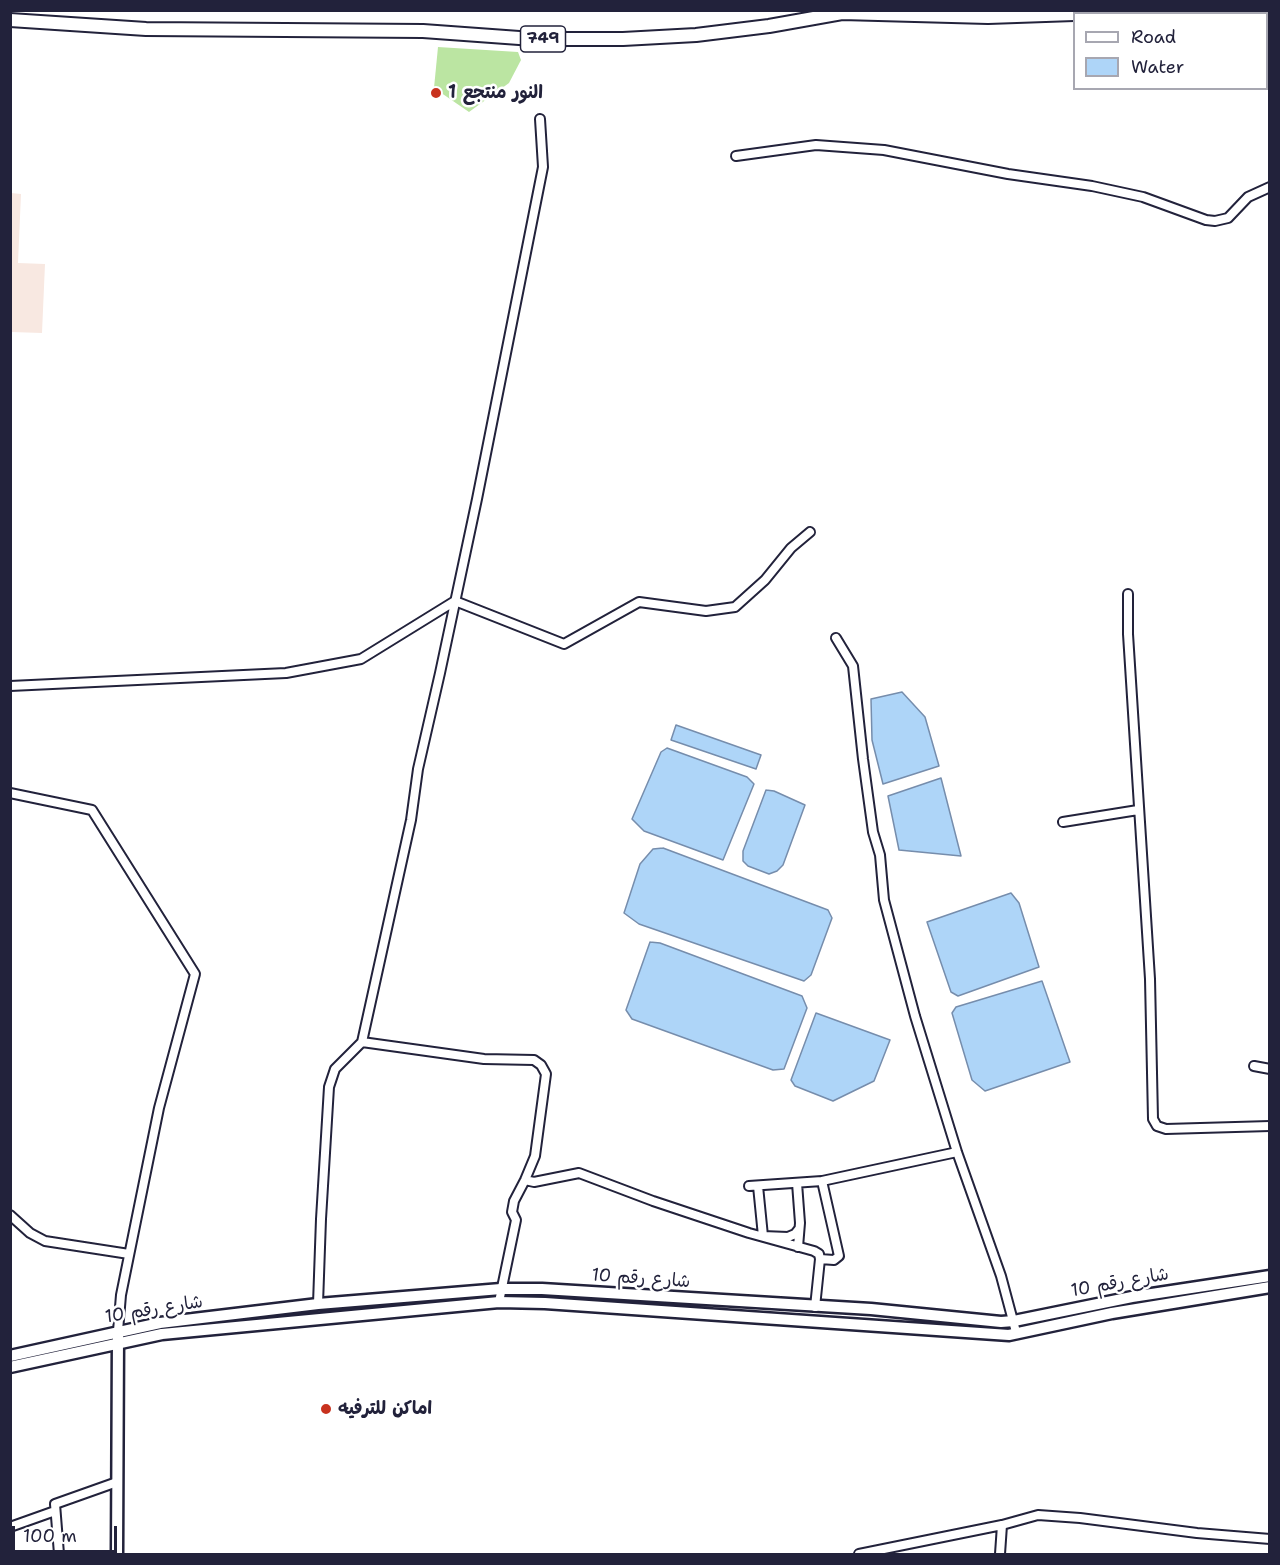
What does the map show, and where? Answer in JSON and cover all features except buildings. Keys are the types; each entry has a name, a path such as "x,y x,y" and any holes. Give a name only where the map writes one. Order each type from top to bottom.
{"main road":[{"name":"749","path":"10,20 146,29 423,31 533,39 622,39 696,35 842,13 988,16 1073,14"},
{"name":"شارع رقم 10","path":"10,1356 118,1337 499,1302 1009,1335 1015,1327 1086,1305 1269,1276"},
{"name":"شارع رقم 10","path":"10,1368 160,1323 318,1304 501,1289 542,1288 871,1309 1001,1322 1015,1327 1269,1287"},
{"path":"117,1554 118,1337"}],"street":[{"path":"318,1304 329,1087 335,1069 362,1042 411,820 418,769 455,601 543,167 540,119"},
{"path":"736,156 816,145 884,150 1008,174 1092,186 1143,197 1206,220 1215,221 1228,218 1248,197 1269,187"},
{"path":"455,601 564,644 639,602 706,611 735,607 765,580 790,548 810,532"},
{"path":"1128,594 1128,634 1138,810 1150,979 1154,1122 1157,1126 1166,1129 1269,1126"},
{"path":"10,686 286,673 361,659 455,601"},
{"path":"836,638 853,666 864,769 873,832 880,855 884,900 915,1016 957,1152 1001,1276 1015,1327"},
{"path":"10,793 92,810 195,974 159,1108 121,1295 118,1337"},
{"path":"1063,822 1138,810"},
{"path":"362,1042 484,1059 534,1060 541,1065 546,1074 535,1156 514,1201 512,1212 516,1220 499,1302"},
{"path":"1254,1066 1269,1069"},
{"path":"749,1186 822,1181 957,1152"},
{"path":"525,1180 534,1182 579,1173 653,1201 817,1253 820,1259 815,1307"},
{"path":"820,1259 834,1260 839,1256 822,1181"},
{"path":"797,1183 800,1229 798,1247"},
{"path":"758,1186 763,1236"},
{"path":"10,1215 30,1233 45,1241 129,1254"},
{"path":"763,1236 788,1237 800,1229"},
{"path":"59,1554 55,1504 117,1482"},
{"path":"10,1527 56,1512"},
{"path":"859,1554 976,1529 1002,1526 1038,1515 1269,1539"},
{"path":"1000,1554 1002,1526"}],"shaded area":[{"path":"11,193 21,194 18,263 45,264 42,333 11,332"}],"green space":[{"path":"438,47 518,52 521,60 509,83 469,112 434,88"}],"water":[{"path":"902,692 925,717 939,766 883,784 872,740 871,699"},
{"path":"676,725 761,755 756,769 671,740"},
{"path":"667,748 747,777 754,784 723,860 644,831 632,819 661,752"},
{"path":"941,778 961,856 899,850 888,796"},
{"path":"766,790 774,791 805,805 783,865 777,871 769,874 748,866 743,861 743,851"},
{"path":"663,848 828,910 832,918 811,975 804,981 639,924 624,913 640,864 653,849"},
{"path":"1011,893 1019,903 1039,967 958,996 951,992 927,922"},
{"path":"650,942 660,943 802,996 807,1008 784,1069 773,1070 632,1019 626,1010"},
{"path":"1042,981 1070,1062 985,1091 972,1080 952,1013 956,1007"},
{"path":"816,1013 890,1040 874,1081 833,1101 795,1086 791,1080"}],"place":[{"name":"1 النور منتجع","path":"436,93"},
{"name":"اماكن للترفيه","path":"326,1409"}]}
